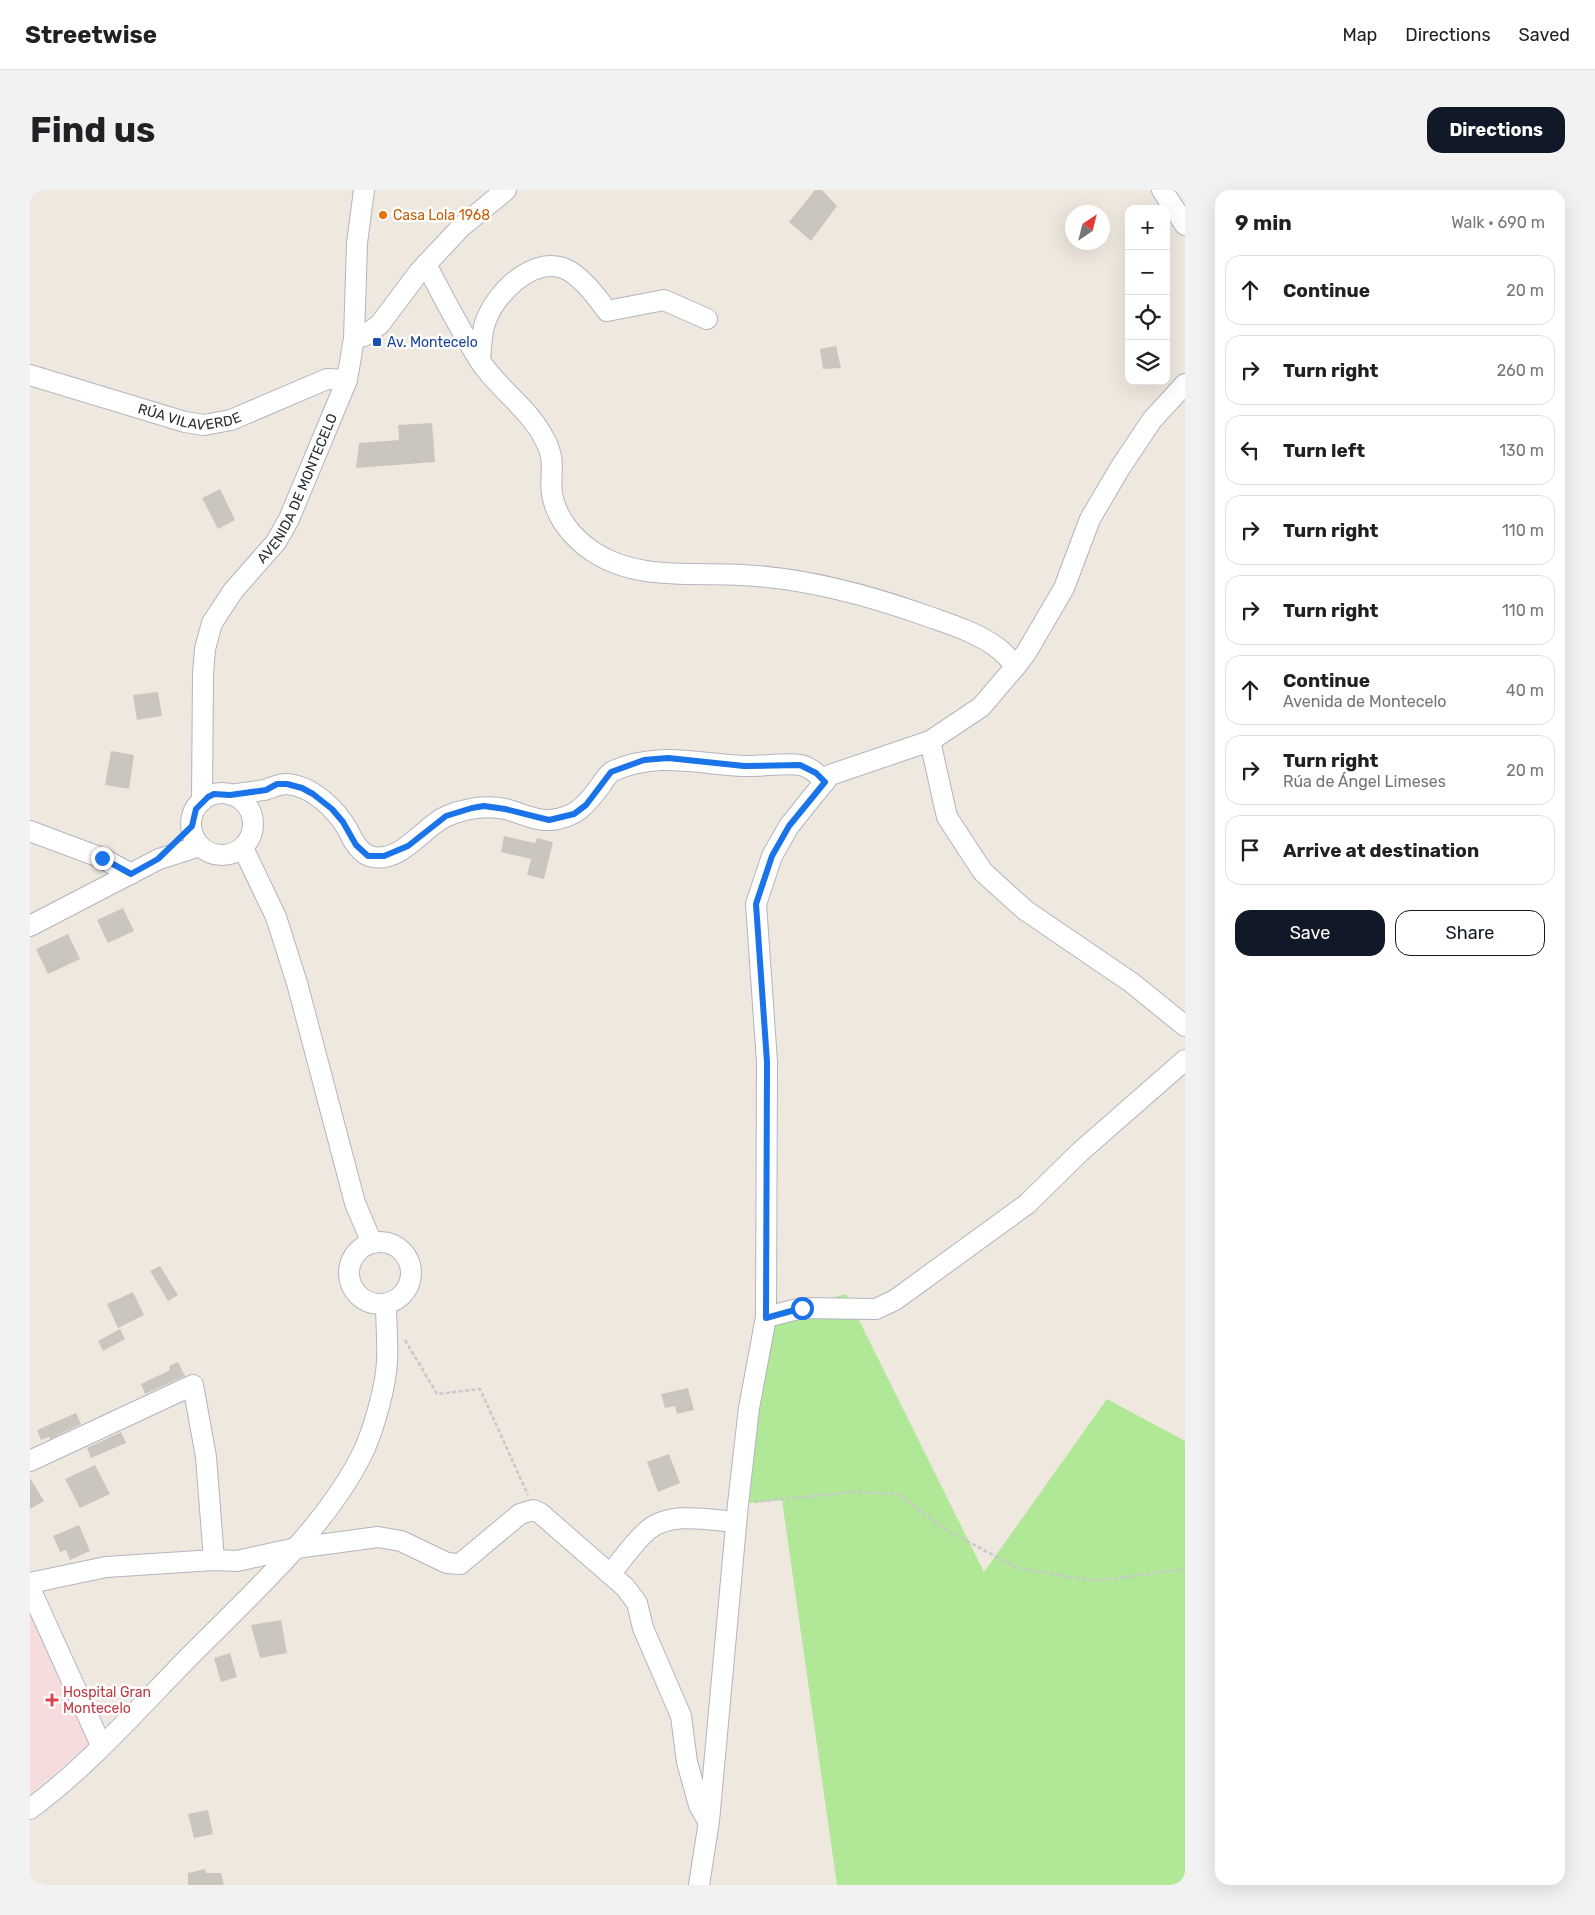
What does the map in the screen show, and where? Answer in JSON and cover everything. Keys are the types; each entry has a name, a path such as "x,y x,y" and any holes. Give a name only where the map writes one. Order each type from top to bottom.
{"street":[{"name":"AVENIDA DE MONTECELO","path":"216,797 202,771 205,649 212,622 221,606 276,542 317,455 347,380 354,338 357,242 364,190"},
{"path":"354,338 364,336 380,324 426,264 461,227 506,190"},
{"path":"1162,190 1185,225"},
{"path":"426,264 452,314 480,361 533,421 545,439 551,452 554,472 552,493 556,511 569,531 592,551 620,565 645,571 745,575 838,588 893,603 956,626 999,649 1016,666"},
{"path":"480,361 485,324 494,304 508,288 526,275 542,267 553,266 565,269 576,276 607,311 664,300 707,319"},
{"name":"RÚA VILAVERDE","path":"30,376 185,422 204,425 231,420 326,379 347,380"},
{"path":"699,1885 709,1821 737,1513 749,1408 766,1318 767,1062 756,904 772,856 789,826 830,775 930,741 981,707 1026,654 1064,588 1090,519 1120,468 1152,420 1185,384"},
{"path":"930,741 947,817 983,872 1024,910 1132,983 1185,1026"},
{"path":"266,790 252,813 253,832 243,848 236,852 221,855 206,851 200,846 193,834 192,817 216,797 266,790 277,784 287,784 302,788 332,809 343,822 356,845 368,856 384,856 408,846 446,816 472,808 484,806 505,809 549,820 574,814 586,805 611,772 644,760 668,758 744,766 800,765 816,773 825,782"},
{"path":"216,797 239,798 252,813"},
{"path":"158,859 192,826"},
{"path":"30,831 102,858 131,874"},
{"path":"30,926 158,859 200,846"},
{"path":"243,848 276,917 297,983 354,1203 372,1243"},
{"path":"766,1318 802,1308 876,1309 895,1300 1027,1204 1080,1152 1185,1060"},
{"path":"382,1242 396,1247 407,1257 411,1266 412,1276 406,1290 396,1301 386,1304 376,1304 357,1294 349,1275 353,1260 362,1248 372,1243 382,1242"},
{"path":"30,1809 54,1791 101,1745 296,1548 348,1479 365,1447 378,1410 387,1362 386,1304"},
{"path":"30,1461 193,1385 206,1458 214,1560"},
{"path":"101,1745 34,1595 31,1583 106,1567 214,1560 237,1561 296,1548 378,1537 401,1541 447,1563 460,1564 520,1514 533,1510 540,1513 610,1574 637,1603 643,1628 681,1716 687,1762 699,1805 709,1821"},
{"path":"610,1574 648,1530 659,1523 673,1518 737,1513"}],"path":[{"path":"403,1336 437,1394 480,1389 531,1500 533,1510"},
{"path":"737,1513 852,1492 898,1494 943,1528 1017,1568 1095,1581 1185,1569"}],"shaded area":[{"name":"Hospital Gran Montecelo","path":"30,1600 91,1742 30,1794"}],"green space":[{"path":"846,1294 984,1572 1107,1399 1185,1441 1185,1885 837,1885 782,1500 738,1504 766,1317"}],"building":[{"path":"815,190 822,190 837,206 811,241 789,222"},
{"path":"836,346 841,368 823,369 820,349"},
{"path":"432,423 435,462 356,468 359,443 399,440 398,425"},
{"path":"220,489 235,520 218,529 202,498"},
{"path":"158,692 162,716 137,720 133,695"},
{"path":"111,751 134,755 129,789 105,785"},
{"path":"504,836 535,843 537,838 553,842 544,879 527,875 531,859 501,852"},
{"path":"123,908 134,931 108,943 97,920"},
{"path":"68,934 80,959 48,974 36,949"},
{"path":"160,1266 178,1295 168,1301 150,1271"},
{"path":"133,1292 144,1315 118,1328 107,1304"},
{"path":"120,1329 125,1339 103,1351 98,1341"},
{"path":"178,1362 185,1376 145,1394 141,1384 170,1370 169,1366"},
{"path":"688,1388 694,1410 677,1414 675,1406 665,1408 661,1394"},
{"path":"76,1413 81,1424 50,1439 49,1437 41,1440 37,1430"},
{"path":"121,1432 126,1443 91,1458 87,1448"},
{"path":"669,1454 680,1483 658,1492 647,1462"},
{"path":"95,1465 110,1494 80,1508 65,1479"},
{"path":"30,1478 44,1501 30,1509"},
{"path":"79,1525 90,1551 70,1560 66,1550 60,1552 53,1536"},
{"path":"281,1620 287,1653 260,1658 251,1625"},
{"path":"230,1653 237,1677 221,1682 214,1658"},
{"path":"208,1810 213,1834 194,1838 188,1814"},
{"path":"205,1869 206,1873 221,1873 224,1885 188,1885 188,1873"}],"place":[{"name":"Casa Lola 1968","path":"383,215"},
{"name":"Av. Montecelo","path":"377,342"},
{"name":"Hospital Gran Montecelo","path":"52,1700"}],"route":[{"path":"102,858 131,874 158,859 192,826 192,817 196,809 208,797 214,794 230,795 266,790 277,784 287,784 302,788 313,794 332,809 343,822 356,845 368,856 384,856 396,853 408,846 446,816 472,808 484,806 505,809 549,820 574,814 586,805 611,772 644,760 668,758 744,766 800,765 816,773 825,782 789,826 772,856 756,904 767,1062 766,1318 802,1308"}]}
